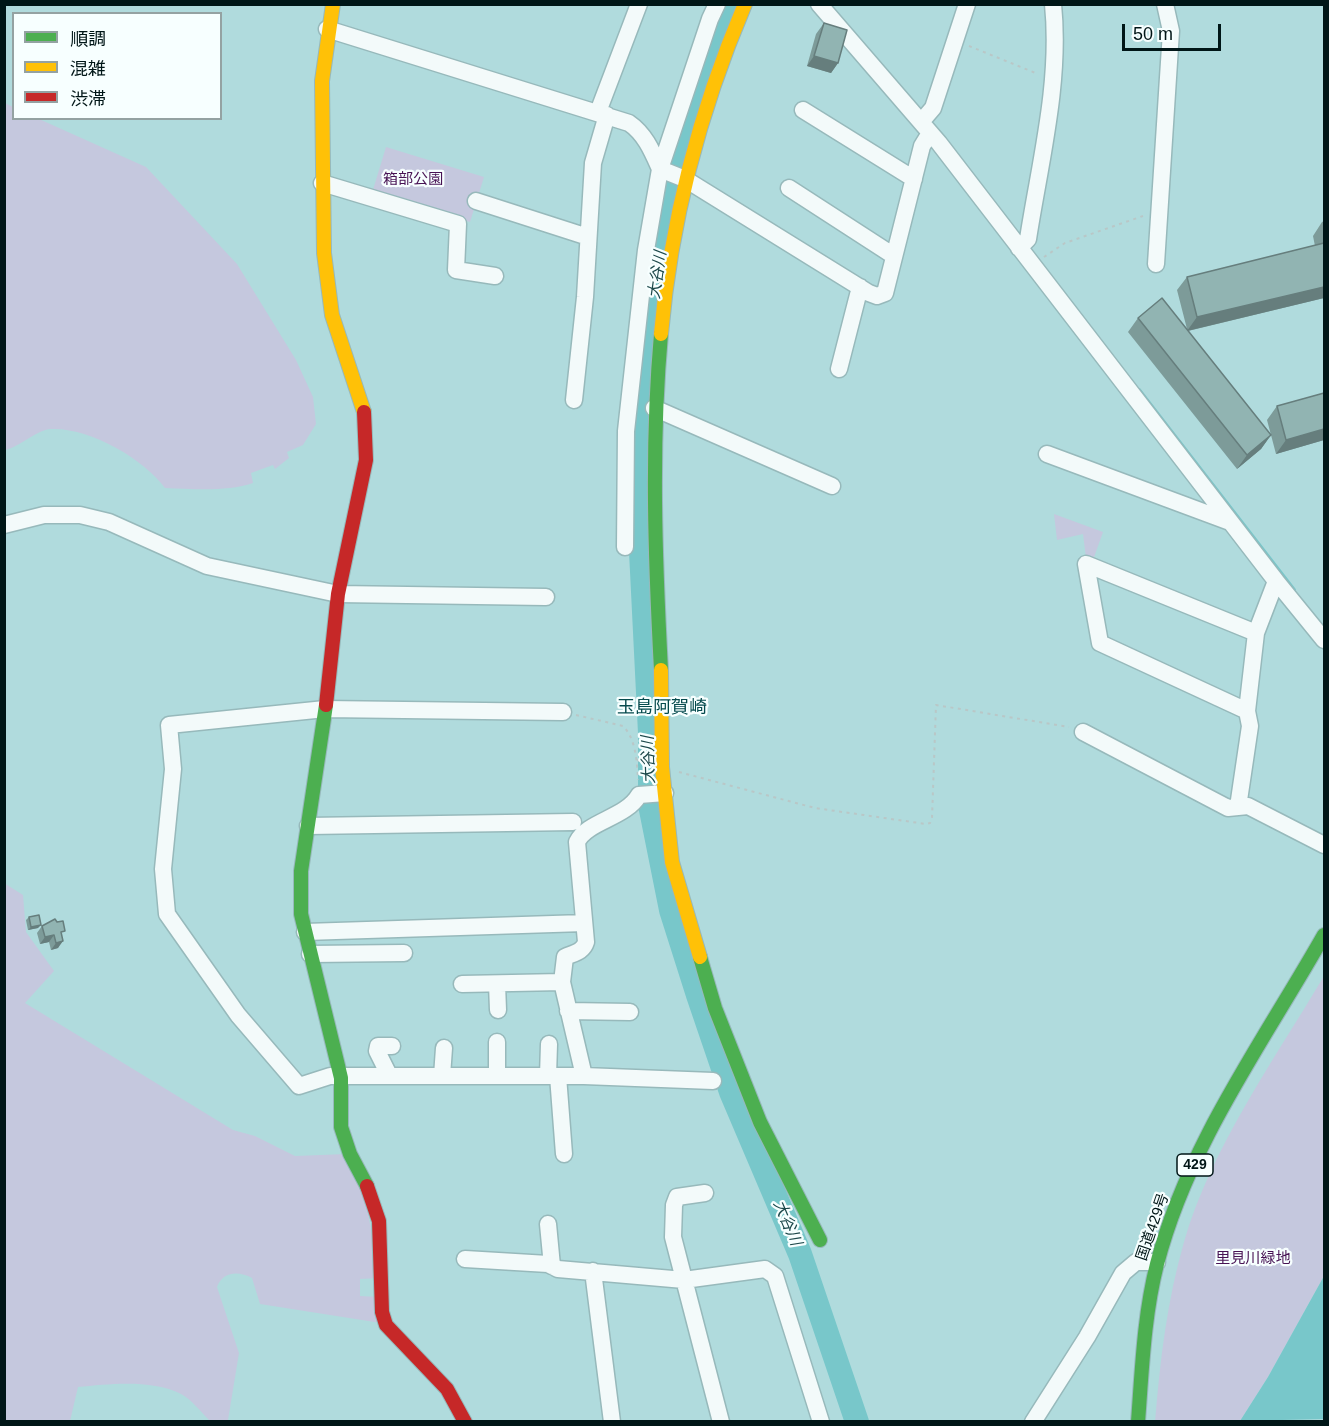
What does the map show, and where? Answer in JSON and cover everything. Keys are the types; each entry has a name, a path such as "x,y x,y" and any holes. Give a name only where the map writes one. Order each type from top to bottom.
{"main road":[{"path":"333,4 327,29 322,81 324,253 330,307 362,404 366,423 366,460 338,594 300,893 300,914 320,997 332,1034 341,1078 341,1127 350,1154 366,1183 379,1221 382,1254 382,1312 386,1325 447,1389 465,1422"},
{"path":"745,4 722,58 685,179 675,222 654,408 655,554 663,698 662,768 672,862 715,1008 760,1122 820,1240"},
{"name":"国道429号","path":"1138,1422 1145,1331 1157,1262 1176,1206 1206,1144 1324,935"}],"street":[{"path":"574,400 585,297 593,163 602,114 639,4"},
{"path":"625,547 626,431 646,250 660,169 706,28 717,4"},
{"path":"819,4 927,122 1023,244 1276,581 1324,640"},
{"path":"327,29 629,123 638,129 660,169 685,179 877,296 885,293 927,122 957,42 967,4"},
{"path":"1023,244 1052,80 1057,38 1053,4"},
{"path":"1156,264 1171,31 1165,4"},
{"path":"803,110 914,180"},
{"path":"322,183 458,224 456,270 495,276"},
{"path":"789,188 894,256"},
{"path":"476,201 588,237"},
{"path":"839,369 860,287"},
{"path":"654,408 832,486"},
{"path":"1047,454 1231,522"},
{"path":"4,525 44,515 80,515 109,522 207,566 338,594 546,597"},
{"path":"1247,711 1100,643 1086,564 1256,633"},
{"path":"1238,807 1250,726 1247,711 1256,633 1276,581"},
{"path":"562,712 325,709 169,725 173,769 163,883 167,914 238,1015 299,1086 319,1078 389,1075 584,1076 713,1081"},
{"path":"1083,732 1228,808 1248,806 1324,845"},
{"path":"584,1076 562,982 565,957 585,948 577,842 579,836 634,804 639,795 665,793"},
{"path":"308,826 573,822"},
{"path":"305,932 584,923"},
{"path":"310,954 404,953"},
{"path":"462,984 562,982"},
{"path":"497,984 498,1010"},
{"path":"568,1011 630,1012"},
{"path":"497,1042 497,1076"},
{"path":"549,1044 564,1154"},
{"path":"389,1075 376,1051 378,1046 392,1046"},
{"path":"442,1076 444,1048"},
{"path":"705,1193 677,1197 674,1201 673,1237 721,1422"},
{"path":"548,1224 552,1266"},
{"path":"465,1259 684,1280 759,1269 770,1271 775,1276 797,1341 821,1422"},
{"path":"1033,1422 1075,1358 1129,1266 1142,1261 1157,1262"},
{"path":"593,1271 612,1422"}],"path":[{"path":"957,42 1052,80"},
{"path":"1042,259 1065,243 1158,212"},
{"path":"662,768 815,808 926,824 930,823 932,818 936,705 1064,726 1083,732"},
{"path":"562,712 623,726 631,737 637,760 639,795"},
{"path":"637,760 642,763"}],"green space":[{"path":"5,103 12,106 12,120 41,120 146,167 237,264 296,360 313,397 316,424 303,445 287,452 289,458 275,469 273,465 251,473 253,483 232,488 165,488 144,466 130,456 98,439 66,430 45,430 5,450"},
{"name":"箱部公園","path":"386,147 484,177 470,222 372,193"},
{"path":"1054,514 1103,532 1093,560 1086,558 1083,534 1057,540"},
{"path":"4,883 23,895 26,932 54,971 25,1003 233,1130 255,1136 295,1156 347,1154 363,1183 379,1278 360,1279 360,1296 378,1297 381,1323 260,1304 252,1278 242,1274 227,1275 217,1287 239,1353 228,1420 209,1420 188,1399 170,1389 130,1384 78,1387 70,1421 5,1421"},
{"name":"里見川緑地","path":"1324,976 1324,1276 1268,1377 1240,1421 1155,1422 1169,1309 1178,1264 1196,1207 1227,1139"}],"water":[{"path":"1324,1276 1324,1419 1240,1421 1268,1377"}],"building":[{"path":"824,23 847,30 838,63 814,56"},
{"path":"1324,243 1324,287 1197,317 1187,277"},
{"path":"1162,298 1271,435 1247,455 1138,318"},
{"path":"1324,393 1324,429 1286,440 1277,406"},
{"path":"39,915 41,925 31,927 29,917"},
{"path":"55,919 57,922 63,921 65,931 61,932 63,941 56,943 54,935 45,937 42,926"}],"waterway":[{"name":"大谷川","path":"731,4 721,22 672,172 660,239 646,358 639,511 650,733 650,805 671,910 698,995 731,1092 800,1254 857,1422"},
{"path":"1139,390 1294,590"}],"traffic: fast":[{"path":"661,334 656,418 655,502 661,670"},
{"path":"326,705 301,871 301,914 341,1078 341,1127 350,1154 367,1186"},
{"path":"1138,1422 1149,1303 1157,1264 1171,1220 1188,1177 1230,1094 1324,935"},
{"path":"700,957 715,1008 760,1122 820,1240"}],"traffic: slow":[{"path":"333,4 322,81 324,253 332,315 364,412"},
{"path":"661,334 672,248 690,165 714,84 745,4"},
{"path":"661,670 662,767 672,862 700,957"}],"traffic: jam":[{"path":"326,705 338,594 366,460 364,412"},
{"path":"367,1186 379,1221 382,1312 386,1325 447,1389 465,1422"}],"district":[{"name":"玉島阿賀崎","path":"662,708"}]}
